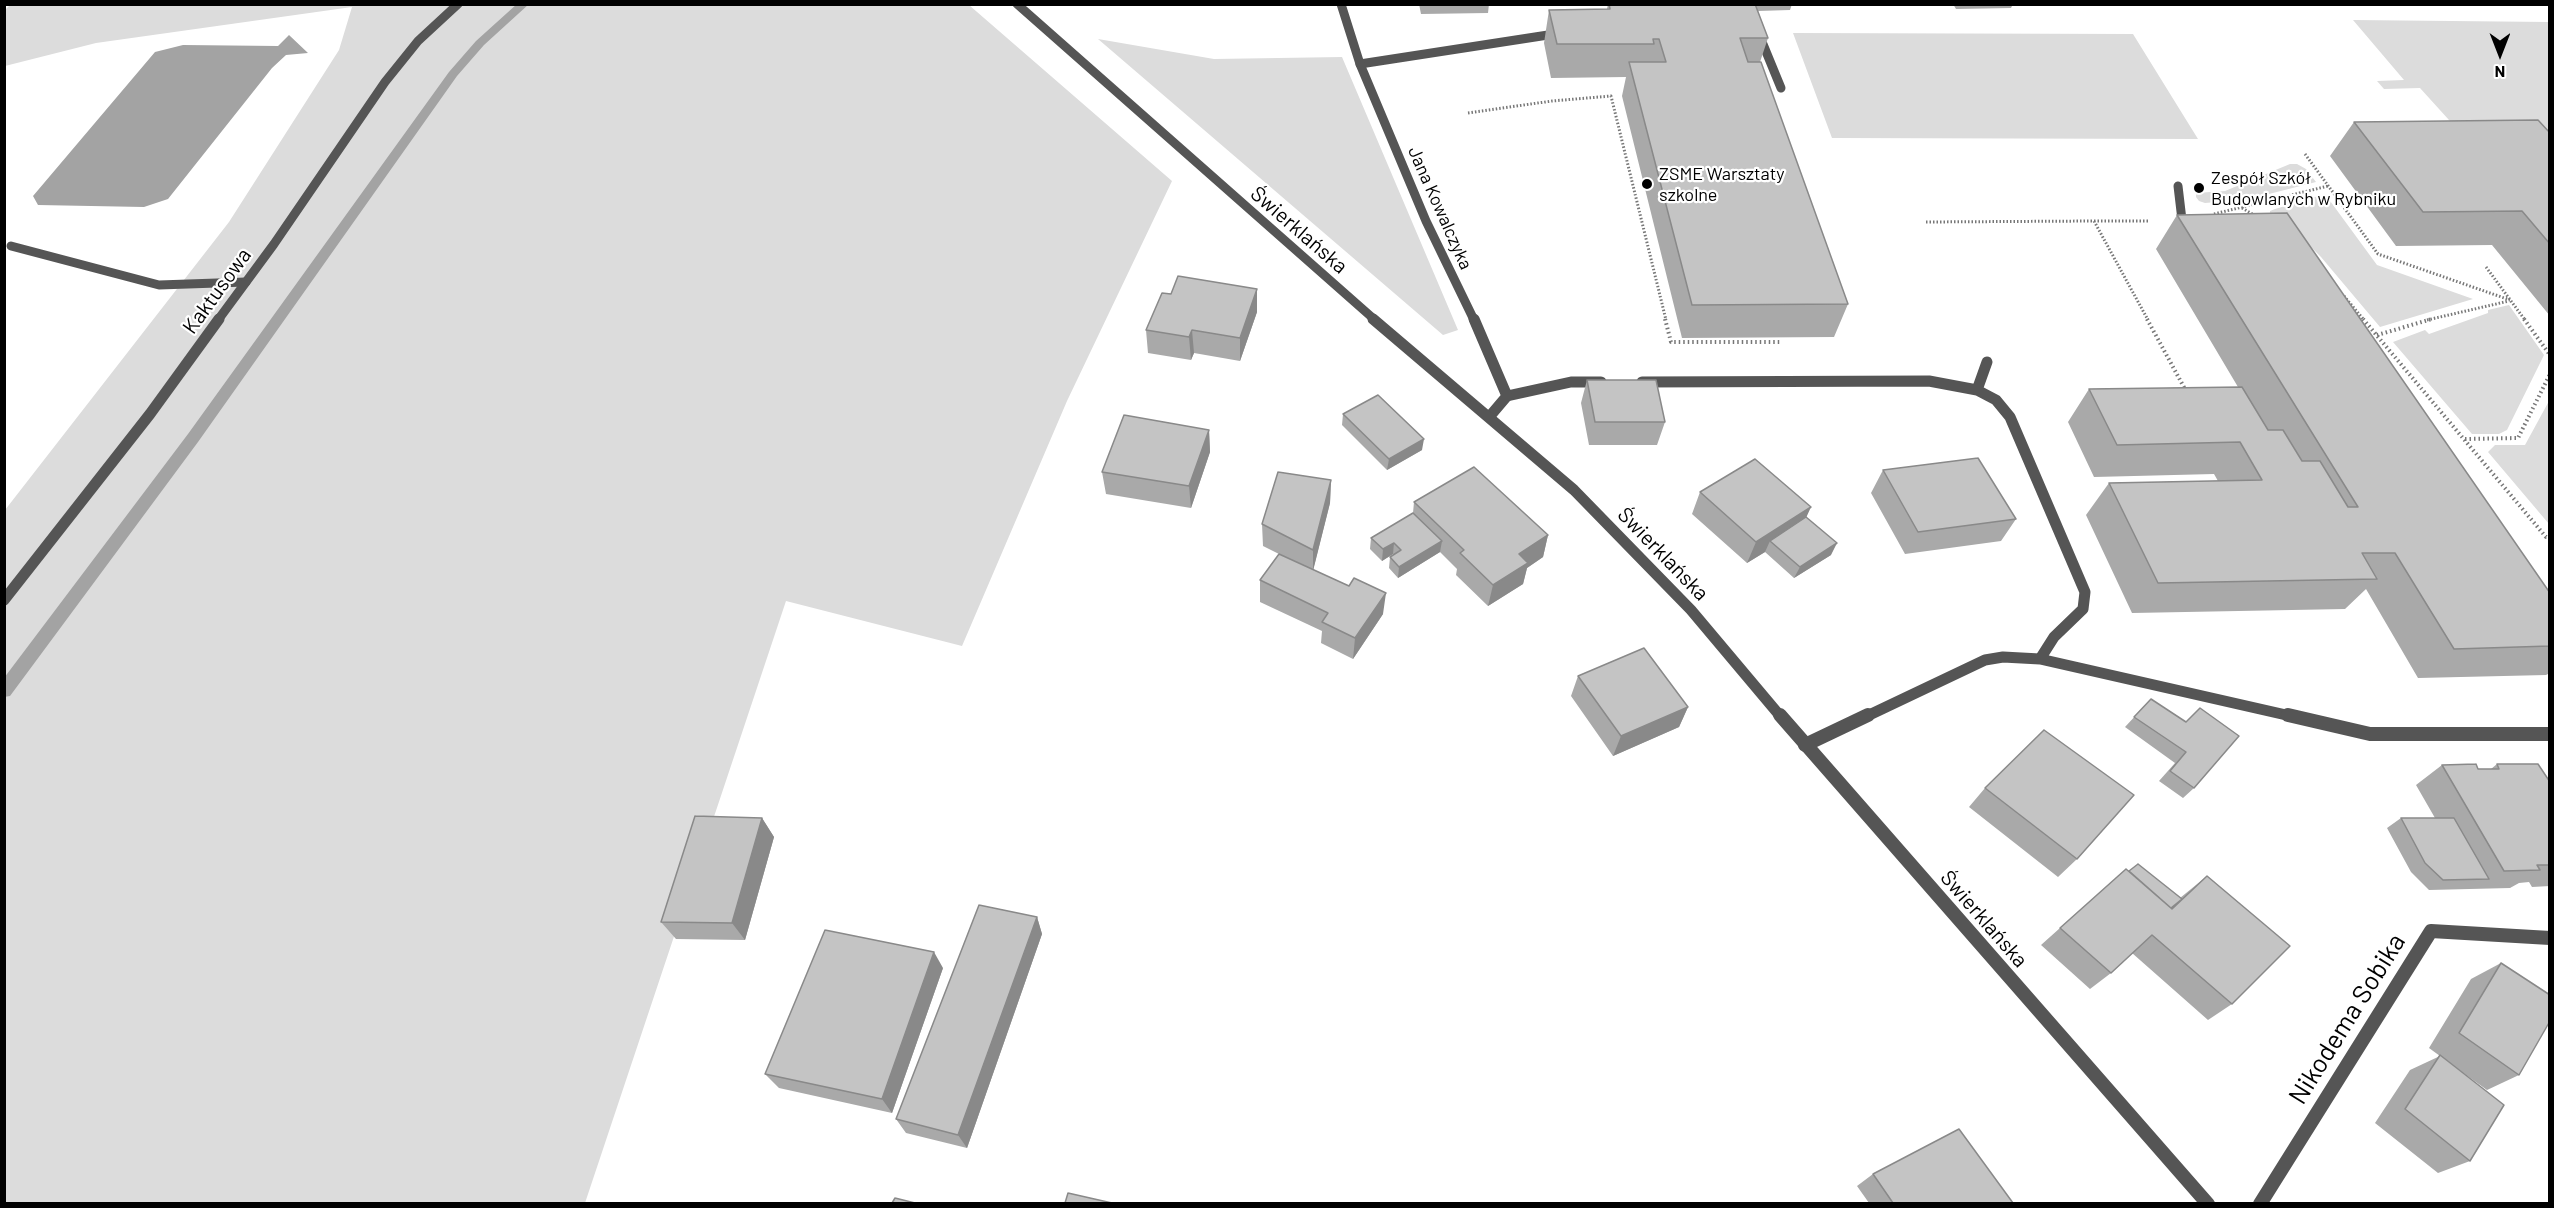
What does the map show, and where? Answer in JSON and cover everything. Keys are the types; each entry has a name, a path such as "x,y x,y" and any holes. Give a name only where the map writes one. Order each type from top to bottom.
{"street":[{"name":"Kaktusowa","path":"4,600 150,414 246,282 390,75 418,41 458,4"},
{"name":"Świerklańska","path":"1017,4 1333,285 1490,416 1574,490 1691,610 1805,745 2208,1203"},
{"name":"Jana Kowalczyka","path":"1341,4 1360,64 1426,221 1485,342 1507,396"},
{"path":"1747,26 1761,37 1781,87"},
{"path":"1360,64 1571,32"},
{"path":"2178,186 2182,220"},
{"path":"12,246 159,285 246,282"},
{"path":"1977,390 1987,362"},
{"path":"1632,382 1929,381 1955,384 1977,390 1996,400 2010,417 2085,592 2083,609 2054,637 2040,659"},
{"path":"1490,416 1507,396 1571,382 1609,382"},
{"path":"1805,745 1985,660 2003,657 2040,659 2370,734 2550,734"},
{"name":"Nikodema Sobika","path":"2260,1203 2430,931 2550,938"}],"path":[{"path":"1468,113 1552,101 1611,96 1671,342 1781,342"},
{"path":"2305,154 2378,254 2510,300"},
{"path":"2242,208 2260,219"},
{"path":"1926,222 2094,221 2190,398"},
{"path":"2486,267 2550,355"},
{"path":"2341,292 2546,537 2550,537"},
{"path":"2377,335 2455,312 2510,300"},
{"path":"2464,439 2518,438 2550,374"}],"shaded area":[{"path":"10,5 969,5 1172,181 1067,401 962,646 786,601 585,1203 5,1203 5,510 229,222 339,50 352,7 96,43 5,66 5,10"},
{"path":"2353,20 2549,22 2549,140 2468,141 2420,88 2384,89 2377,81 2404,80"},
{"path":"1793,33 2133,34 2198,139 1832,138"},
{"path":"289,35 308,53 286,55 272,68 168,199 144,207 38,205 33,196 155,52 183,45 278,46"},
{"path":"1098,39 1214,59 1342,57 1458,330 1443,335"},
{"path":"2290,164 2297,164 2306,169 2316,182 2269,194 2217,202 2205,203 2196,197 2196,193 2225,191"},
{"path":"2325,194 2377,265 2473,299 2380,327 2321,257 2297,233 2270,215 2270,211 2275,209"},
{"path":"2509,305 2544,355 2507,430 2499,434 2472,434 2393,342 2425,330 2429,334 2488,313 2488,310"},
{"path":"2549,401 2550,524 2488,452 2495,445 2525,445"}],"building":[{"path":"1609,4 1755,4 1768,38 1740,38 1748,62 1761,62 1848,304 1692,305 1629,62 1666,62 1659,39 1653,39 1654,44 1557,44 1549,10 1610,9"},
{"path":"2538,120 2550,133 2550,244 2522,211 2423,212 2354,122"},
{"path":"2287,213 2550,593 2550,646 2454,649 2395,553 2362,553 2377,579 2158,583 2109,483 2262,480 2240,442 2117,445 2089,389 2242,387 2268,430 2283,430 2302,461 2320,461 2348,507 2358,507 2177,215"},
{"path":"1178,276 1257,289 1240,338 1192,330 1189,337 1146,330 1162,293 1171,294"},
{"path":"1587,380 1656,380 1665,422 1595,422"},
{"path":"1378,395 1424,439 1389,459 1343,414"},
{"path":"1124,415 1209,430 1189,486 1102,472"},
{"path":"1978,458 2016,519 1918,532 1883,470"},
{"path":"1755,459 1811,507 1756,542 1700,492"},
{"path":"1474,467 1548,535 1519,554 1528,563 1493,585 1460,553 1464,550 1414,502"},
{"path":"1278,472 1331,480 1313,550 1262,524"},
{"path":"1413,513 1442,541 1399,567 1390,557 1401,550 1394,543 1383,549 1371,538"},
{"path":"1806,517 1837,543 1800,567 1770,541"},
{"path":"1279,554 1349,586 1354,578 1386,593 1355,638 1322,622 1328,613 1260,580"},
{"path":"1644,648 1688,707 1621,736 1578,676"},
{"path":"2151,699 2186,722 2200,708 2239,736 2194,788 2170,771 2186,752 2134,717"},
{"path":"2044,730 2134,795 2077,859 1985,788"},
{"path":"2476,764 2478,769 2499,769 2497,764 2538,764 2550,782 2550,865 2537,865 2540,870 2504,871 2442,765"},
{"path":"695,816 762,818 732,923 661,922"},
{"path":"2401,818 2454,818 2489,879 2443,880 2425,863"},
{"path":"2138,864 2182,899 2171,908 2129,871"},
{"path":"2126,869 2172,909 2207,876 2290,946 2232,1004 2152,935 2111,973 2060,928"},
{"path":"979,905 1037,917 958,1135 896,1119"},
{"path":"825,930 934,952 882,1099 765,1074"},
{"path":"2501,963 2550,995 2550,1021 2519,1075 2459,1033"},
{"path":"2440,1055 2504,1105 2470,1161 2405,1109"},
{"path":"1959,1129 2013,1203 1893,1203 1873,1174"},
{"path":"1068,1193 1112,1203 1065,1203"},
{"path":"895,1198 915,1203 892,1203"}],"waterway":[{"path":"4,691 193,438 453,74 480,43 524,4"}],"place":[{"name":"ZSME Warsztaty szkolne","path":"1647,184"},
{"name":"Zespół Szkół Budowlanych w Rybniku","path":"2199,188"}]}
